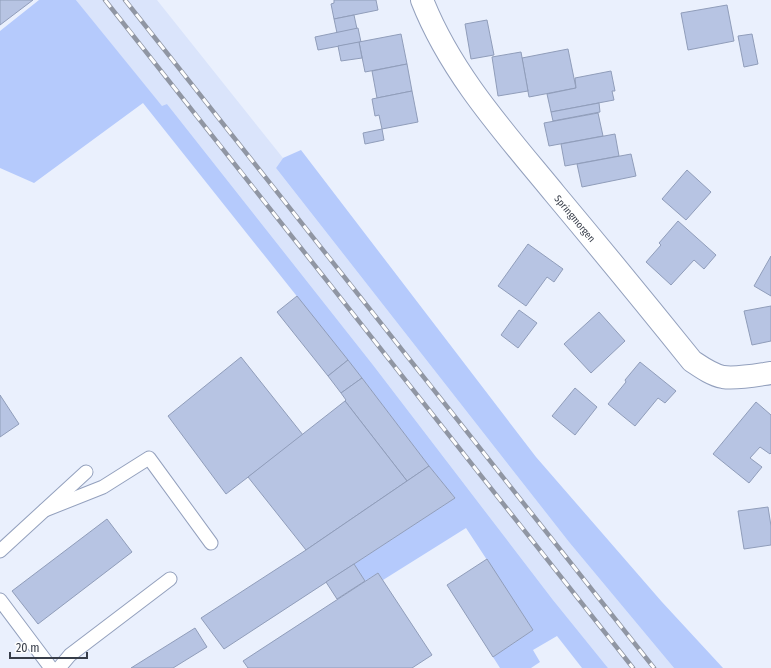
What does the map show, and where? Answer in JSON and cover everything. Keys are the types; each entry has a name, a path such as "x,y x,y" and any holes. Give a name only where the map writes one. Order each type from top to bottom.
{"street":[{"name":"Springmorgen","path":"422,0 443,46 460,73 495,121 692,361 707,371 723,377 743,377 771,373"}],"lane":[{"path":"45,510 103,487 149,458 211,543"},
{"path":"0,551 86,472"},
{"path":"59,668 70,655 170,579"},
{"path":"0,600 51,668"}],"shaded area":[{"path":"39,0 76,0 162,106 167,104 373,365 553,600 608,668 582,668 557,636 533,650 540,662 531,668 500,668 493,657 533,630 466,528 383,580 378,573 365,581 354,564 455,498 362,378 143,103 34,183 0,168 0,31"},
{"path":"76,0 157,0 283,158 276,168 569,542 674,668 608,668 553,600 373,365 167,104 162,107"},
{"path":"301,150 536,457 662,602 723,668 674,668 569,542 276,168 283,158"}],"building":[{"path":"0,0 33,0 0,25"},
{"path":"334,0 376,0 378,10 334,19 331,4 334,3"},
{"path":"727,5 734,41 688,50 681,13"},
{"path":"354,15 357,29 337,33 334,19"},
{"path":"487,20 494,55 471,59 465,24"},
{"path":"358,28 361,42 318,50 315,37"},
{"path":"401,34 407,64 365,72 359,42"},
{"path":"752,34 758,64 744,67 738,36"},
{"path":"359,42 362,58 341,61 338,46"},
{"path":"568,49 576,88 529,97 522,58"},
{"path":"521,52 528,91 498,96 492,57"},
{"path":"407,64 412,91 377,98 372,71"},
{"path":"611,71 615,91 612,91 614,100 551,112 547,94 576,88 575,78"},
{"path":"412,91 418,122 382,129 379,115 375,116 372,99"},
{"path":"599,103 600,112 553,121 551,112"},
{"path":"598,113 603,136 549,146 544,123"},
{"path":"382,129 384,140 365,144 363,133"},
{"path":"615,134 619,156 565,166 561,144"},
{"path":"631,154 636,176 582,187 577,164"},
{"path":"687,170 711,192 686,220 662,199"},
{"path":"678,221 716,255 704,269 694,260 671,285 646,262 661,245 659,243"},
{"path":"528,244 563,269 554,282 547,277 526,306 498,286"},
{"path":"771,256 771,296 754,286"},
{"path":"297,296 348,360 328,376 277,312"},
{"path":"771,306 771,341 752,345 744,311"},
{"path":"519,310 537,323 518,348 501,335"},
{"path":"599,312 625,341 591,373 564,344"},
{"path":"241,357 303,435 226,494 168,416"},
{"path":"348,360 362,378 341,393 328,376"},
{"path":"640,362 676,391 665,403 658,398 635,426 608,404"},
{"path":"362,378 429,466 407,481 345,401 346,400 341,393"},
{"path":"575,388 597,407 575,435 552,416"},
{"path":"0,395 19,424 0,437"},
{"path":"345,401 407,481 306,550 248,477"},
{"path":"756,402 771,415 771,453 770,454 760,447 750,458 762,467 749,483 713,454"},
{"path":"429,466 455,498 224,649 201,618 306,550"},
{"path":"768,507 771,526 771,545 744,549 738,511"},
{"path":"107,519 132,552 38,624 12,591"},
{"path":"487,559 533,630 493,657 447,585"},
{"path":"354,564 365,581 337,599 326,582"},
{"path":"378,573 432,655 412,668 248,668 243,661"},
{"path":"195,628 207,647 173,668 131,668"}],"railway":[{"path":"105,0 633,668"},
{"path":"125,0 654,668"}]}
